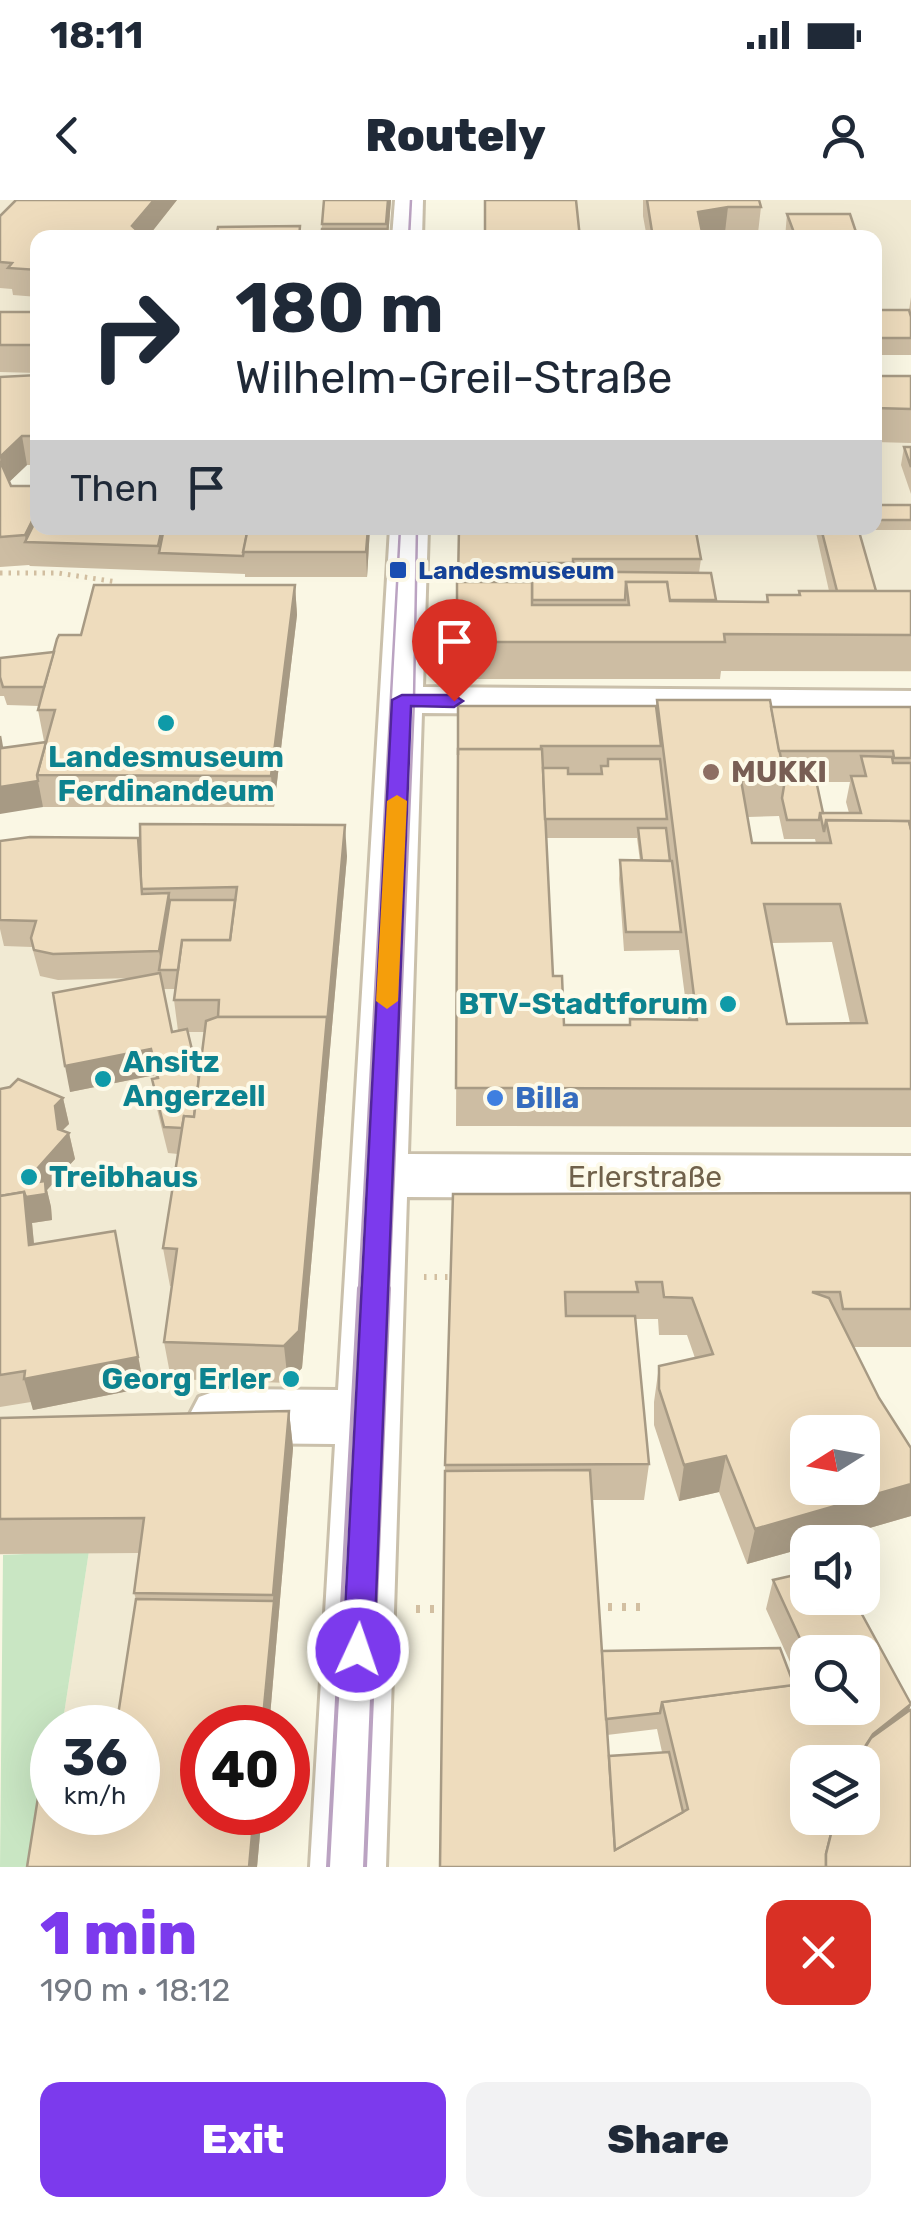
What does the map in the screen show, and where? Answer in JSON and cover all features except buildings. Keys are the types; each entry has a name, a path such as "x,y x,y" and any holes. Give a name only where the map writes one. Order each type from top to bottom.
{"street":[{"path":"408,230 409,200"},
{"path":"348,1867 409,535"},
{"path":"402,700 911,704"},
{"name":"Erlerstraße","path":"379,1175 911,1178"},
{"path":"162,1416 369,1417"}],"path":[{"path":"0,573 58,573 117,582"},
{"path":"413,1277 453,1277"},
{"path":"593,1608 648,1607"},
{"path":"404,1610 444,1609"}],"shaded area":[{"path":"0,200 391,200 389,230 30,230 30,377 0,377"},
{"path":"484,200 911,200 911,355 882,355 882,230 485,230"},
{"path":"882,410 911,410 911,672 720,671 720,679 457,679 460,535 882,535"},
{"path":"0,852 347,856 291,1469 210,1705 180,1705 180,1835 260,1835 257,1867 41,1867 47,1835 160,1835 160,1705 65,1705 89,1551 0,1555"}],"green space":[{"path":"89,1551 65,1705 30,1705 30,1835 46,1835 41,1867 0,1867 3,1555"}],"tram line":[{"path":"409,230 411,200"},
{"path":"359,1291 400,535"},
{"path":"389,1291 414,700 417,535"},
{"path":"328,1867 359,1288"},
{"path":"365,1867 389,1288"}],"slow traffic":[{"path":"387,1001 397,801"}],"place":[{"name":"Landesmuseum","path":"398,570"},
{"name":"Landesmuseum Ferdinandeum","path":"166,723"},
{"name":"MUKKI","path":"711,772"},
{"name":"BTV-Stadtforum","path":"728,1004"},
{"name":"Ansitz Angerzell","path":"103,1079"},
{"name":"Billa","path":"495,1098"},
{"name":"Treibhaus","path":"29,1177"},
{"name":"Georg Erler","path":"291,1379"}],"route":[{"path":"358,1650 402,700 454,701"}]}
